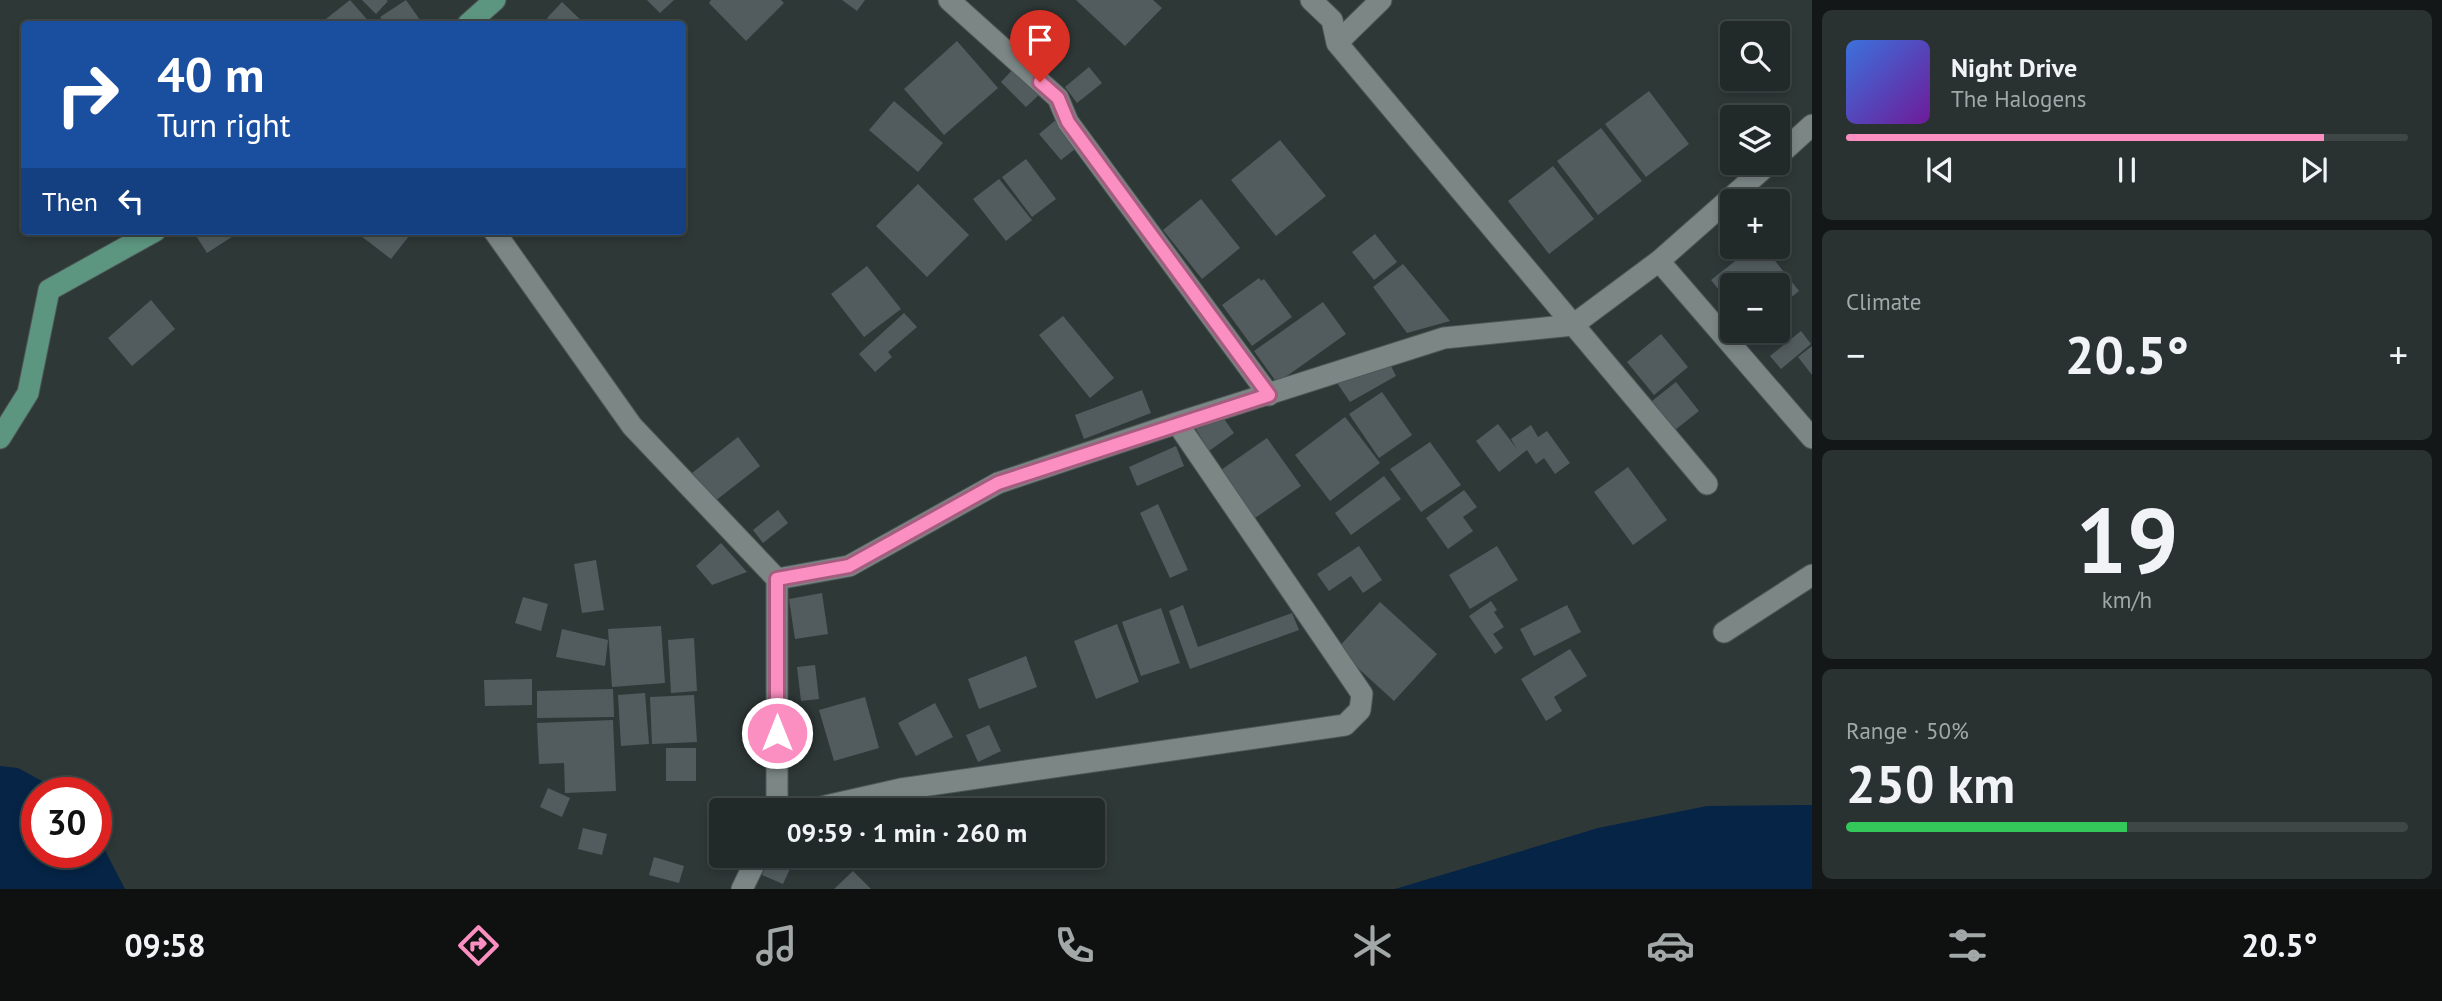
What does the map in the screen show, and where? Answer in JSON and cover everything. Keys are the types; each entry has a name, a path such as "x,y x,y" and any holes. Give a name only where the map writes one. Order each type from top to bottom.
{"street":[{"path":"471,21 495,0"},
{"path":"949,0 1058,98 1068,122 1269,395"},
{"path":"1311,0 1332,20 1337,43 1707,484"},
{"path":"1337,43 1381,0"},
{"path":"1790,145 1812,125"},
{"path":"777,579 849,566 998,483 1444,338 1573,324 1659,261 1756,175"},
{"path":"0,438 28,393 49,290 148,235"},
{"path":"497,235 632,426 777,579 777,798"},
{"path":"1659,261 1812,438"},
{"path":"861,798 901,789 1345,725 1360,710 1362,694 1177,424"},
{"path":"1724,632 1812,575"},
{"path":"743,889 753,868"}],"water":[{"path":"0,766 18,768 35,777 21,777 21,868 112,868 112,864 125,889 0,889"},
{"path":"1812,805 1812,889 1395,889 1598,828 1707,806"}],"building":[{"path":"350,0 368,21 323,21"},
{"path":"362,0 386,0 388,1 376,14"},
{"path":"406,0 421,21 383,21 380,17"},
{"path":"647,0 674,0 660,13"},
{"path":"711,0 781,0 784,3 746,41 709,3"},
{"path":"842,0 865,0 857,11"},
{"path":"1076,0 1153,0 1162,8 1125,46"},
{"path":"562,2 582,21 550,21 547,18"},
{"path":"957,41 998,88 944,135 904,89"},
{"path":"1016,66 1042,92 1026,107 1001,82"},
{"path":"1089,67 1102,83 1077,103 1065,87"},
{"path":"1649,91 1689,144 1646,177 1605,124"},
{"path":"894,101 943,143 918,172 869,130"},
{"path":"1057,119 1079,146 1061,160 1039,134"},
{"path":"1601,128 1642,181 1598,215 1557,161"},
{"path":"1280,140 1326,196 1276,236 1231,180"},
{"path":"1026,159 1056,199 1032,217 1002,177"},
{"path":"1553,166 1594,219 1549,254 1508,201"},
{"path":"999,179 1032,220 1006,241 973,199"},
{"path":"918,184 969,235 927,277 876,226"},
{"path":"1201,199 1240,248 1202,279 1163,230"},
{"path":"1375,234 1397,262 1374,280 1352,252"},
{"path":"196,235 235,235 207,253"},
{"path":"362,235 410,235 391,259"},
{"path":"1738,259 1774,259 1785,273 1720,273 1720,292 1711,280"},
{"path":"1403,264 1450,321 1407,333 1373,287"},
{"path":"867,266 901,309 864,337 831,294"},
{"path":"1259,278 1261,281 1264,279 1292,317 1252,346 1222,305"},
{"path":"1790,280 1799,291 1790,298"},
{"path":"151,300 175,329 132,366 108,338"},
{"path":"1323,302 1346,334 1277,383 1254,351"},
{"path":"904,313 917,327 888,352 892,357 875,372 859,354"},
{"path":"1063,316 1114,378 1090,398 1039,335"},
{"path":"1801,331 1811,344 1781,369 1770,356 1786,343 1790,343 1790,340"},
{"path":"1661,334 1688,367 1654,395 1627,362"},
{"path":"1812,346 1812,375 1798,357"},
{"path":"1389,362 1396,376 1350,402 1333,377"},
{"path":"1676,382 1699,411 1675,430 1652,401"},
{"path":"1142,390 1151,413 1084,439 1075,415"},
{"path":"1382,392 1412,435 1379,458 1349,414"},
{"path":"1222,416 1234,433 1209,451 1194,426"},
{"path":"1345,417 1380,463 1330,501 1295,455"},
{"path":"1498,424 1517,449 1511,439 1531,425 1538,437 1547,431 1570,463 1555,474 1544,458 1536,464 1527,450 1499,472 1476,441"},
{"path":"738,437 760,466 715,501 692,473"},
{"path":"1267,438 1301,486 1255,518 1221,470"},
{"path":"1430,442 1461,485 1421,512 1390,469"},
{"path":"1176,446 1184,466 1137,486 1129,467"},
{"path":"1628,467 1667,520 1633,545 1594,492"},
{"path":"1384,476 1401,499 1351,535 1335,513"},
{"path":"1464,490 1477,507 1463,517 1473,531 1448,549 1426,518"},
{"path":"1158,504 1188,570 1170,578 1140,513"},
{"path":"778,510 788,523 763,543 753,530"},
{"path":"721,543 747,572 712,585 696,566"},
{"path":"1359,546 1382,580 1363,593 1351,576 1329,591 1317,574"},
{"path":"1497,546 1518,580 1470,609 1449,575"},
{"path":"596,560 604,610 582,613 574,564"},
{"path":"822,593 828,634 795,639 789,599"},
{"path":"523,597 548,604 541,631 515,623"},
{"path":"1491,601 1497,610 1494,612 1504,627 1493,634 1503,648 1495,654 1469,616"},
{"path":"1380,602 1437,654 1394,701 1337,649"},
{"path":"1183,605 1198,647 1292,613 1299,630 1190,669 1169,611"},
{"path":"1567,605 1581,632 1534,656 1520,629"},
{"path":"1161,608 1180,663 1141,676 1122,622"},
{"path":"1117,624 1139,682 1096,699 1074,641"},
{"path":"661,626 665,683 612,687 608,629"},
{"path":"562,629 608,640 605,666 556,657"},
{"path":"694,638 697,691 671,693 668,640"},
{"path":"1570,649 1587,676 1554,697 1562,711 1546,721 1521,679"},
{"path":"1026,656 1037,687 979,709 968,679"},
{"path":"815,665 819,699 801,701 797,667"},
{"path":"532,679 532,705 485,706 484,680"},
{"path":"613,689 614,717 537,718 537,691"},
{"path":"645,693 649,744 621,746 618,695"},
{"path":"694,695 697,742 652,744 650,697"},
{"path":"865,697 879,748 834,761 819,710"},
{"path":"935,703 953,737 916,756 898,723"},
{"path":"613,720 616,791 565,793 564,763 539,764 537,723"},
{"path":"989,725 1001,751 978,762 966,735"},
{"path":"666,748 696,748 696,781 666,781"},
{"path":"548,788 570,798 562,817 540,807"},
{"path":"583,828 607,834 602,855 578,849"},
{"path":"654,857 684,866 679,883 649,875"},
{"path":"765,868 790,868 783,884 762,875"},
{"path":"853,871 871,889 834,889"}],"route":[{"path":"777,733 777,579 849,566 998,483 1269,395 1068,122 1058,98 1040,82"}]}
